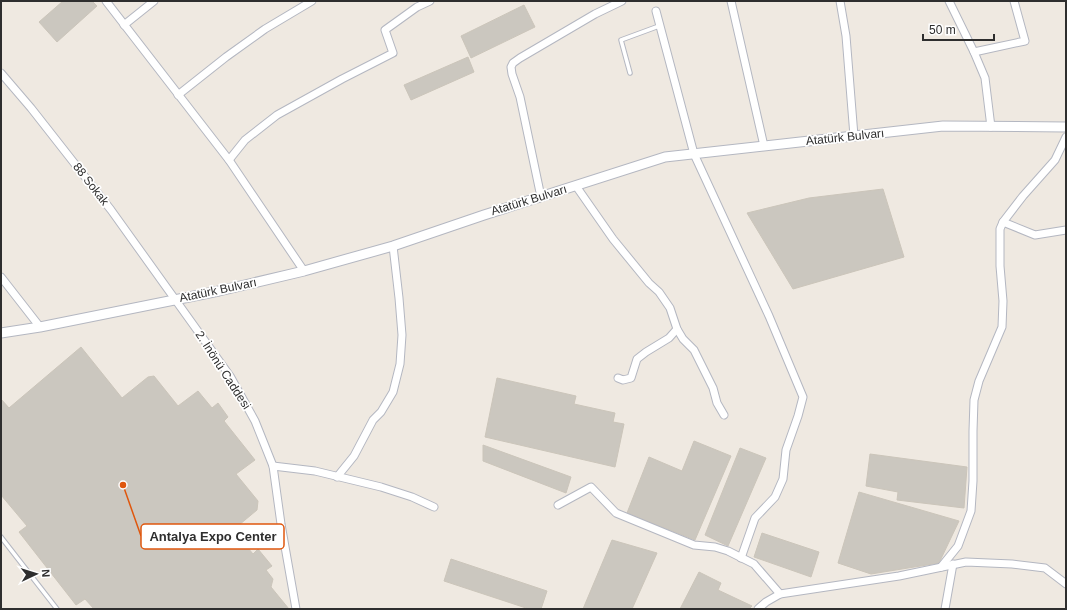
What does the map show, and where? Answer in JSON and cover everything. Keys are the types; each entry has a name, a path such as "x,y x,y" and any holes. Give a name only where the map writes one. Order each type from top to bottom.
{"street":[{"path":"106,1 229,160 304,271"},
{"path":"124,25 154,1"},
{"path":"178,94 265,29 312,1"},
{"path":"229,160 245,140 277,115 393,53 385,30 417,7 430,1"},
{"path":"542,197 520,96 512,74 513,63 595,14 622,1"},
{"path":"732,1 764,146"},
{"path":"840,1 846,36 854,136"},
{"path":"949,1 985,78 991,127"},
{"path":"974,52 1025,41 1014,1"},
{"path":"656,11 694,154 766,309 803,397 786,450 783,479 775,497 755,518 741,558"},
{"name":"88 Sokak","path":"1,73 111,210 176,300"},
{"name":"Atatürk Bulvarı","path":"1,333 40,327 176,300 304,271 392,246 665,157 943,126 1066,128"},
{"path":"941,567 958,546 971,511 974,400 979,381 1002,327 1003,301 1000,266 1000,229 1003,222 1023,196 1055,160 1066,137"},
{"path":"576,186 613,239 649,283 659,292 670,308 677,329 683,339 694,350 713,388 717,403 724,415"},
{"path":"1003,222 1035,235 1066,230"},
{"path":"337,477 354,456 373,420 381,412 394,392 400,364 402,335 392,246"},
{"path":"1,277 40,327"},
{"name":"2. İnönü Caddesi","path":"176,300 230,376 255,421 273,466 281,524 296,609"},
{"path":"618,378 623,380 631,378 637,359 668,338 677,329"},
{"path":"273,466 315,471 381,487 412,497 434,507"},
{"path":"558,505 591,487 616,513 694,545 715,547 728,551 754,564 780,594"},
{"path":"758,609 766,602 780,594 899,576 966,562 1012,564 1045,568 1066,584"},
{"path":"945,609 953,564"}],"lane":[{"path":"630,73 621,40 660,26"},
{"path":"1,538 57,609"}],"building":[{"path":"63,1 92,1 97,6 57,42 39,22"},
{"path":"524,5 535,27 471,58 461,36"},
{"path":"468,57 474,72 411,100 404,85"},
{"path":"883,189 904,257 793,289 747,213 809,198"},
{"path":"81,347 122,398 148,377 154,376 178,406 198,391 212,408 218,403 228,417 224,421 255,460 236,474 258,501 257,510 233,530 253,554 258,549 272,566 266,570 273,579 271,587 289,609 94,609 85,599 76,605 19,532 27,526 1,495 1,399 9,408"},
{"path":"497,378 576,396 574,404 615,413 613,422 624,424 615,467 485,437"},
{"path":"694,441 731,456 695,540 627,513 649,457 682,471"},
{"path":"483,445 571,477 566,493 483,461"},
{"path":"740,448 766,458 728,546 705,535"},
{"path":"870,454 967,467 964,508 897,500 898,492 866,486"},
{"path":"859,492 959,521 939,563 871,574 838,563"},
{"path":"762,533 819,552 811,577 754,557"},
{"path":"612,540 657,553 632,609 583,609"},
{"path":"451,559 547,591 541,609 529,609 444,581"},
{"path":"699,572 721,583 718,590 752,606 749,609 680,609"}],"place":[{"name":"Antalya Expo Center","path":"123,485"}]}
